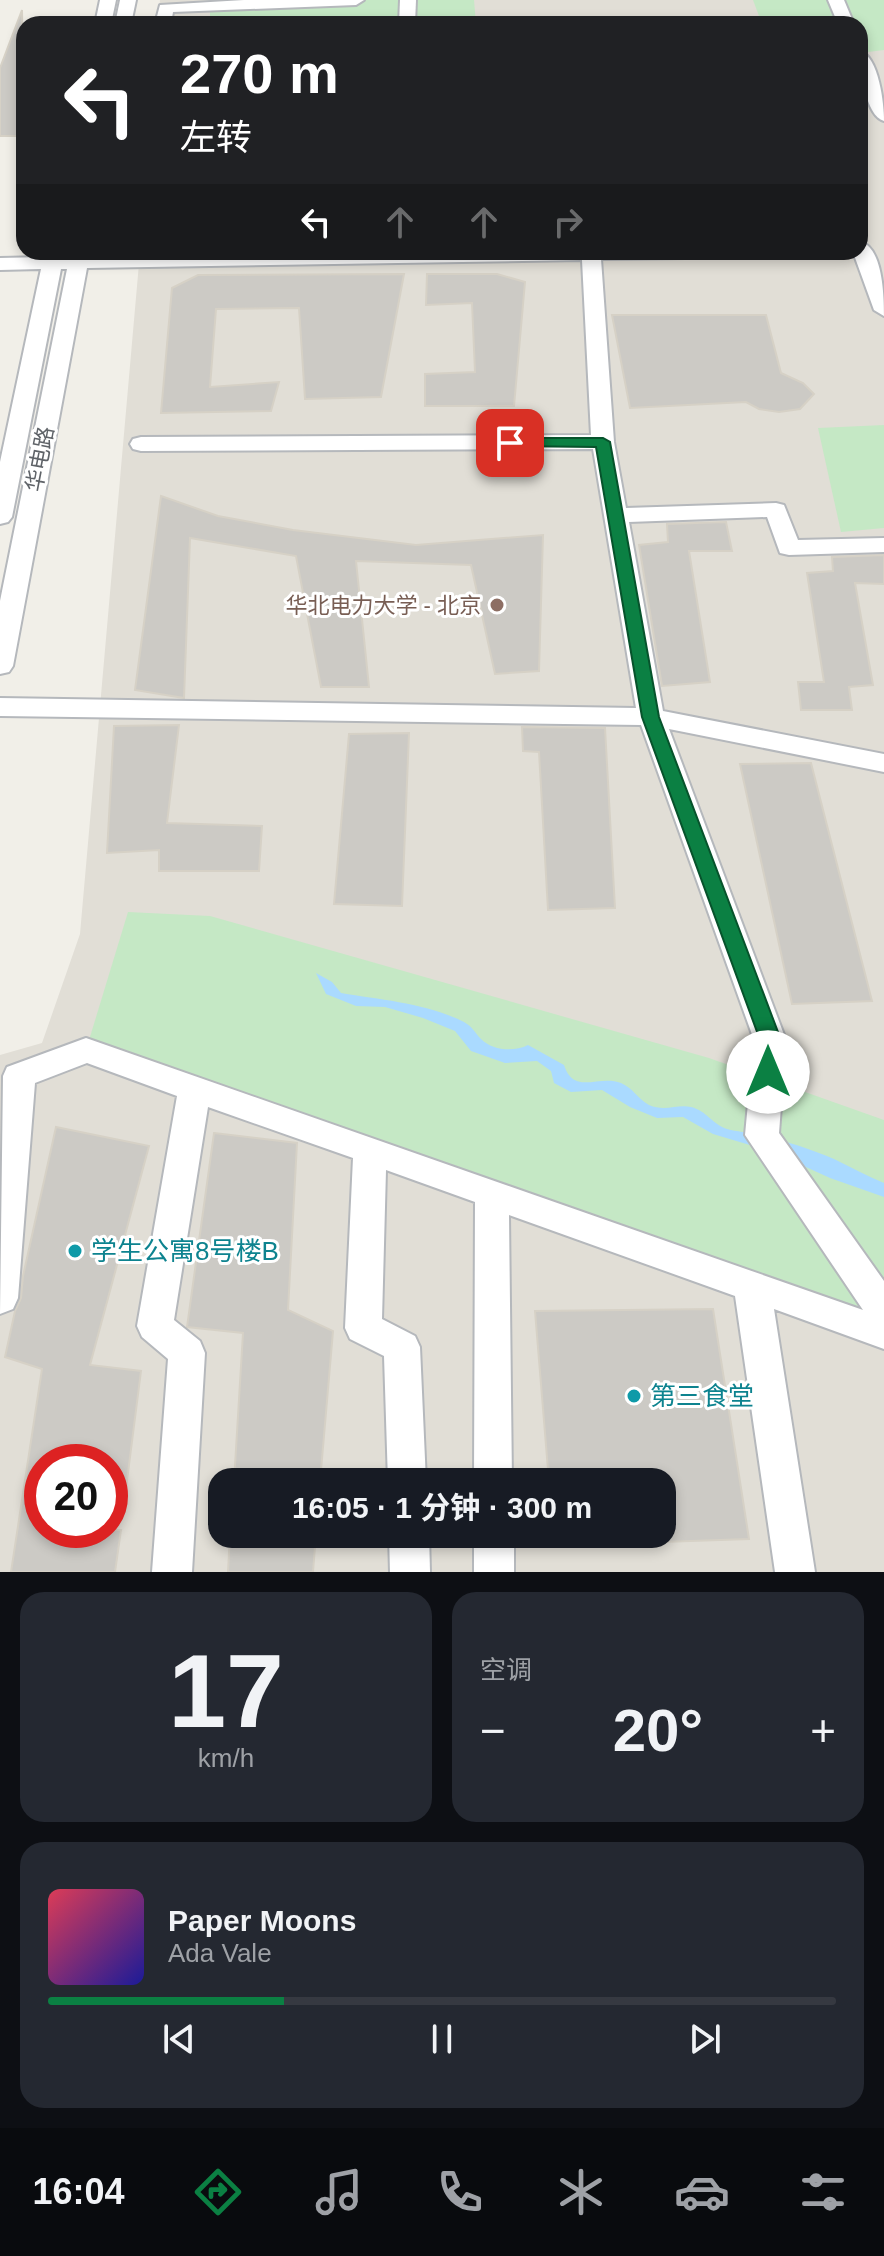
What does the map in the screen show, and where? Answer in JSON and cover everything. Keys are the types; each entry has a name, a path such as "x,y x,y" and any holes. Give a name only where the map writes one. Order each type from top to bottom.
{"street":[{"path":"164,16 166,8 356,0"},
{"path":"868,77 884,116"},
{"path":"0,264 36,260"},
{"name":"华电路","path":"0,517 54,260"},
{"name":"华电路","path":"0,666 78,260"},
{"path":"591,260 603,442 651,717 770,1040 762,1135 884,1310"},
{"path":"865,260 884,310"},
{"path":"141,444 603,442"},
{"path":"615,515 776,510 789,548 884,545"},
{"path":"0,707 651,717 884,763"},
{"path":"0,1298 19,1076 86,1050 884,1333"},
{"path":"172,1572 187,1353 155,1326 195,1088"},
{"path":"370,1150 363,1328 402,1347 406,1468"},
{"path":"492,1194 493,1468"},
{"path":"752,1286 795,1572"},
{"path":"409,1548 410,1572"},
{"path":"494,1548 494,1572"}],"shaded area":[{"name":"华北电力大学 - 北京","path":"160,0 884,0 884,1572 0,1572 0,1055 42,1043 80,934 139,260 868,260 868,16 159,16"}],"green space":[{"path":"210,0 474,0 475,16 210,16"},
{"path":"753,0 884,0 884,50 868,52 868,16 759,16"},
{"path":"884,425 884,528 841,532 818,428"},
{"path":"128,912 210,916 709,1058 884,1120 884,1330 86,1050"}],"water":[{"path":"316,973 332,982 341,993 435,1010 467,1024 491,1046 510,1049 528,1045 564,1065 574,1080 621,1083 649,1105 660,1108 691,1107 727,1129 767,1136 825,1155 884,1183 884,1197 830,1178 773,1152 713,1134 683,1117 657,1118 630,1107 602,1090 571,1092 554,1083 551,1071 537,1061 505,1063 471,1051 455,1031 423,1018 385,1007 356,1006 326,994"}],"building":[{"path":"16,26 16,136 0,136 0,68"},
{"path":"404,274 381,397 305,399 299,308 216,309 210,387 279,382 271,411 161,413 172,288 198,275"},
{"path":"427,274 497,274 525,282 514,406 425,406 425,374 475,372 472,303 426,305"},
{"path":"612,315 766,315 781,373 803,383 814,394 800,409 779,412 759,409 746,402 630,408"},
{"path":"161,496 218,516 293,530 416,545 543,535 539,671 495,674 471,565 356,561 369,687 321,687 296,556 190,538 184,698 135,690"},
{"path":"726,522 732,551 689,551 710,682 662,686 639,545 668,542 667,524"},
{"path":"884,555 884,584 855,583 873,685 849,687 852,710 801,710 798,682 824,682 807,573 833,571 832,557"},
{"path":"179,725 167,823 262,826 259,871 159,871 159,850 107,853 114,726"},
{"path":"522,727 605,728 615,908 548,910 539,752 523,751"},
{"path":"409,733 402,906 334,904 349,734"},
{"path":"811,763 872,1001 792,1004 740,764"},
{"name":"学生公寓8号楼B","path":"56,1127 149,1146 90,1365 141,1371 128,1473 128,1444 31,1444 42,1369 5,1357 21,1298 23,1276"},
{"path":"214,1133 297,1143 288,1310 333,1331 321,1468 235,1468 243,1333 187,1327"},
{"name":"第三食堂","path":"713,1309 749,1539 676,1542 676,1468 548,1468 535,1311"},
{"name":"学生公寓8号楼B","path":"24,1487 24,1548 118,1548 115,1572 11,1572"},
{"path":"229,1548 315,1548 313,1572 228,1572"}],"place":[{"name":"华北电力大学 - 北京","path":"497,605"},
{"name":"学生公寓8号楼B","path":"75,1251"},
{"name":"第三食堂","path":"634,1396"}],"route":[{"path":"510,443 603,442 651,717 770,1040 768,1072"}]}
